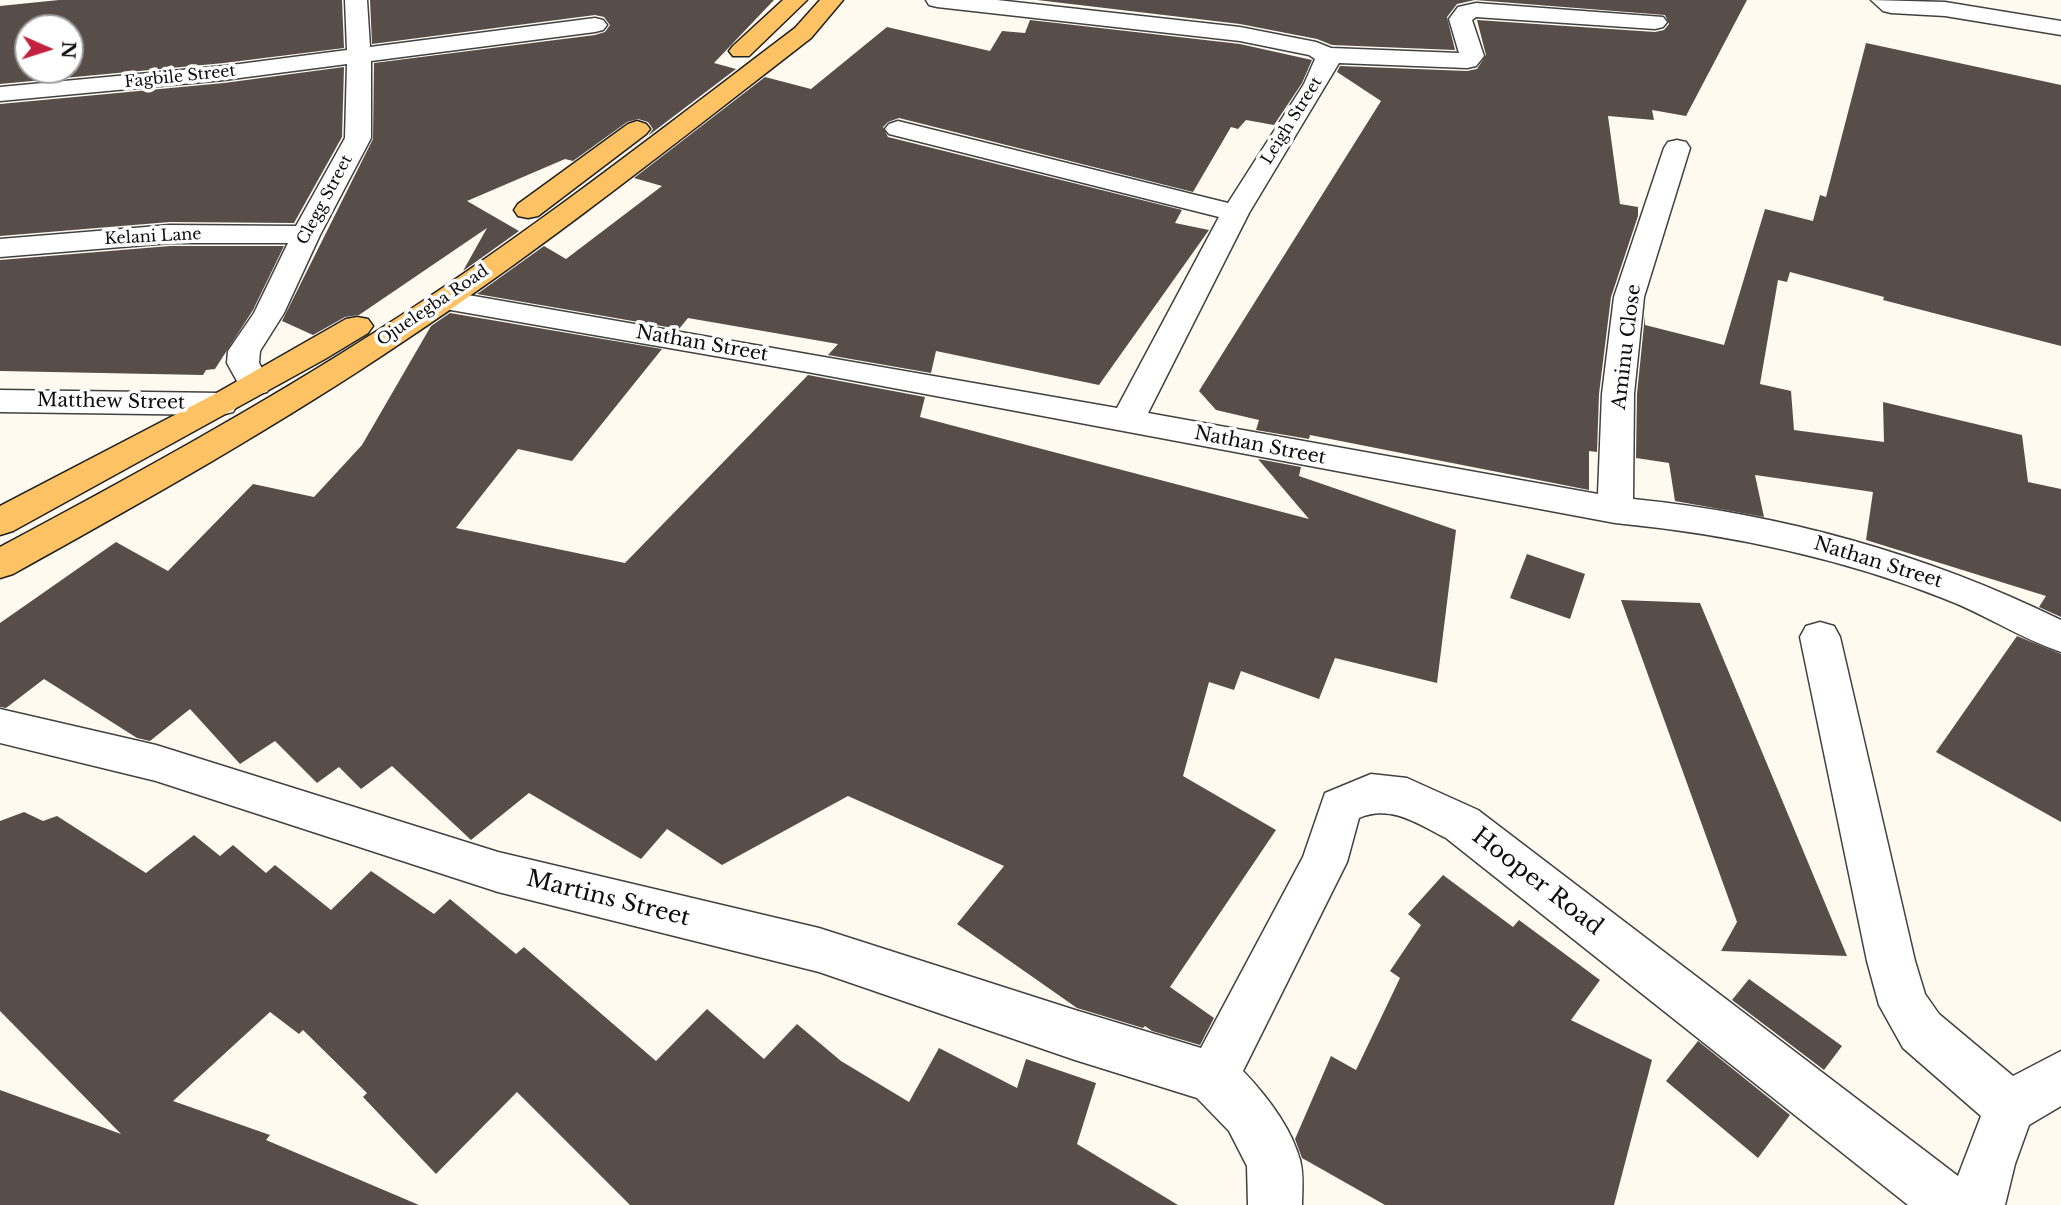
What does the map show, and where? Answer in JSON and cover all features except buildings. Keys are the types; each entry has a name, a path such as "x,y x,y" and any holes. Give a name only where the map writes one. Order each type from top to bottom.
{"main road":[{"name":"Ojuelegba Road","path":"0,522 221,404 405,296 502,231 590,162 703,82 796,0"},
{"name":"Ojuelegba Road","path":"0,564 167,472 445,300 587,199 803,33 832,0"}],"street":[{"name":"Clegg Street","path":"255,385 243,363 244,351 269,313 306,235 358,138 359,55 356,0"},
{"name":"Leigh Street","path":"937,0 1131,10 1316,49 1326,55 1328,61 1235,213 1127,421"},
{"path":"1882,0 1891,6 1945,9 2061,28"},
{"path":"1326,55 1466,61 1472,56 1460,19 1466,12 1476,10 1655,22"},
{"name":"Fagbile Street","path":"0,94 224,73 595,25"},
{"path":"898,129 1235,213"},
{"name":"Aminu Close","path":"1615,510 1618,394 1629,297 1676,148"},
{"name":"Kelani Lane","path":"0,248 170,234 306,235"},
{"name":"Nathan Street","path":"445,300 813,363 1615,510 1689,516 1836,547 1962,590 2061,637"},
{"name":"Matthew Street","path":"0,401 221,404"},
{"path":"1819,637 1891,961 1904,1005 1921,1031 2010,1107"},
{"name":"Martins Street","path":"0,726 156,763 498,872 819,950 1074,1035 1213,1077"},
{"name":"Hooper Road","path":"1213,1077 1324,863 1341,806 1371,793 1407,797 1462,824 1952,1205"},
{"path":"1213,1077 1247,1113 1275,1162 1275,1205"},
{"path":"1978,1205 1988,1164 2010,1107 2061,1077"}]}
